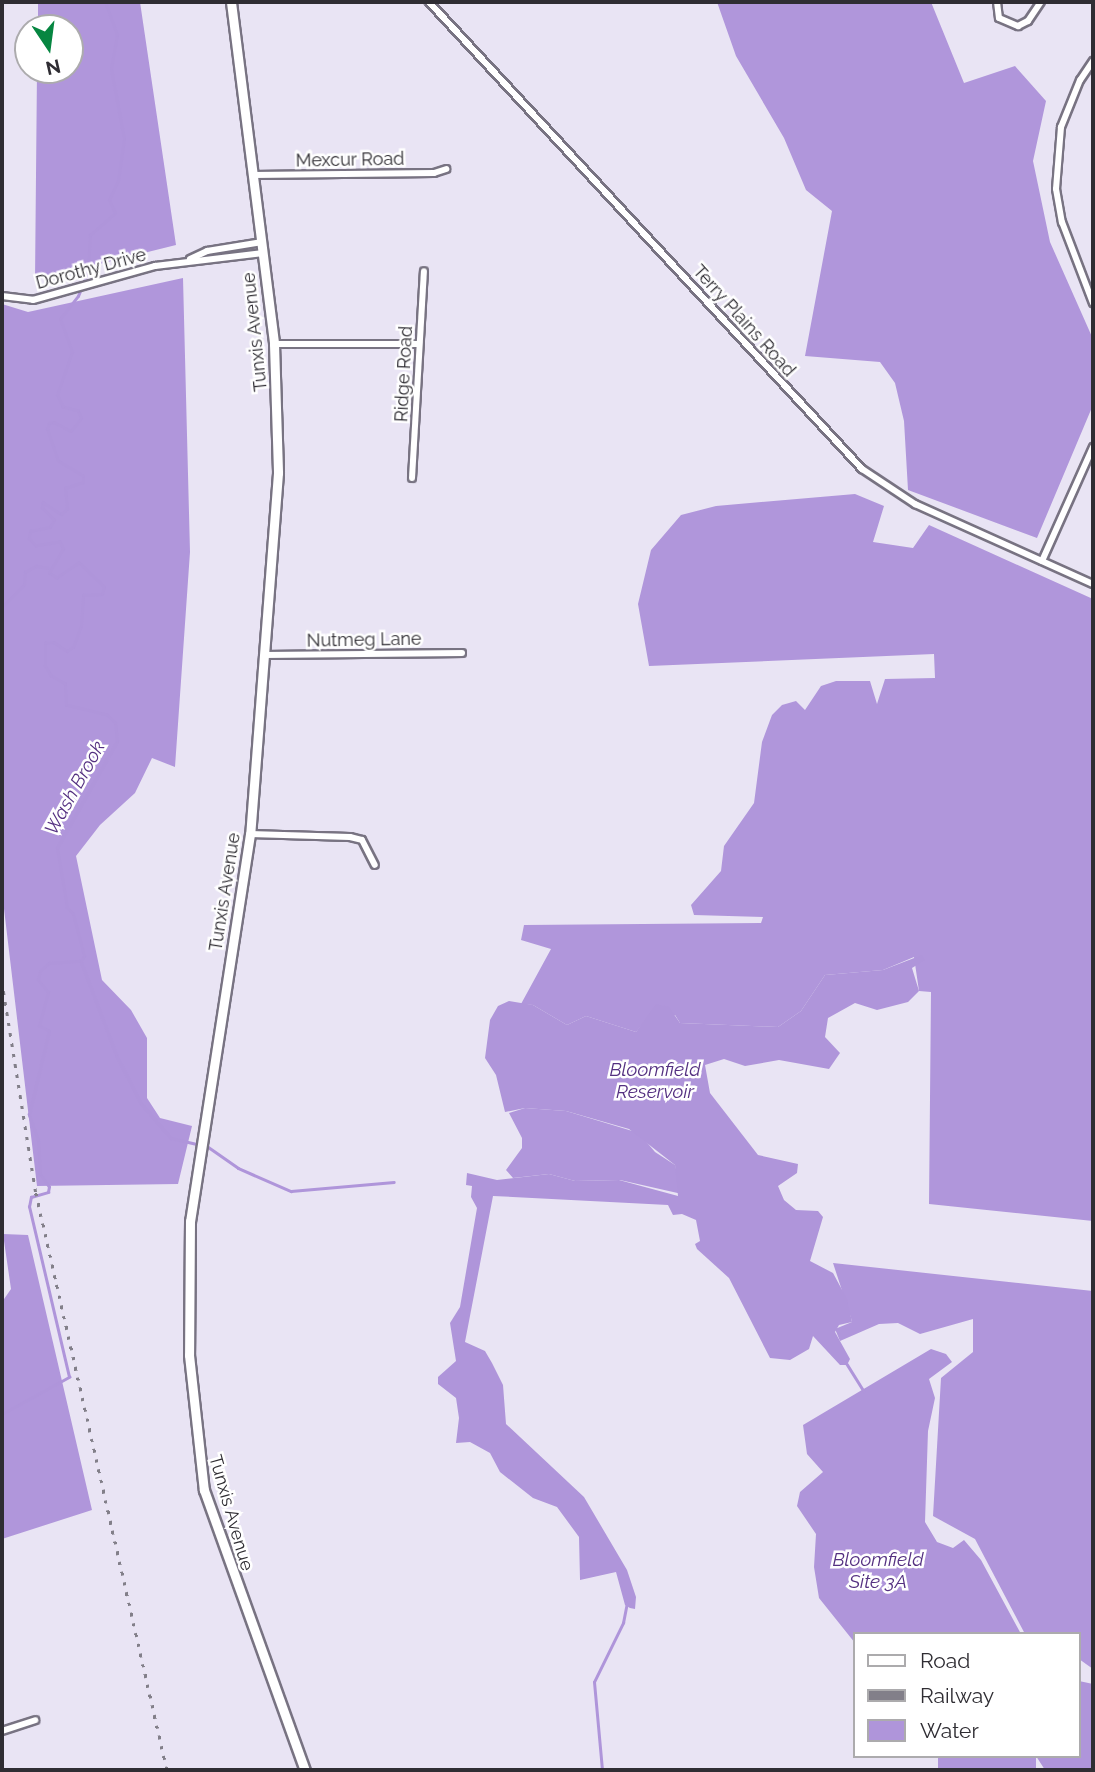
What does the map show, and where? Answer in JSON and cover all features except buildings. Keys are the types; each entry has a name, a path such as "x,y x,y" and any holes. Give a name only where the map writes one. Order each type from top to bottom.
{"main road":[{"name":"Tunxis Avenue","path":"230,2 274,344 278,473 267,655 250,834 201,1139 188,1286 199,1464 225,1557 305,1770"}],"street":[{"name":"Terry Plains Road","path":"429,2 862,469 915,504 1093,584"},
{"path":"997,2 999,18 1018,26 1028,21 1041,2"},
{"path":"1093,61 1080,80 1061,127 1056,189 1062,222 1093,303"},
{"name":"Mexcur Road","path":"253,175 434,173 446,169"},
{"name":"Dorothy Drive","path":"188,260 207,251 262,242"},
{"name":"Dorothy Drive","path":"2,296 33,300 188,260 263,253"},
{"name":"Ridge Road","path":"412,478 424,271"},
{"path":"274,344 419,344"},
{"path":"1042,561 1093,447"},
{"name":"Nutmeg Lane","path":"267,655 461,653"},
{"path":"250,834 350,837 362,840 375,865"},
{"path":"2,1731 35,1720"}],"shaded area":[{"path":"38,2 140,2 176,245 35,280 37,84 84,84 84,14 38,14"},
{"path":"717,2 931,2 964,83 1015,66 1046,101 1033,161 1050,242 1093,339 1093,405 1037,538 908,490 904,421 895,383 880,362 805,356 832,211 806,190 784,138 736,56"},
{"path":"183,278 190,552 175,767 152,758 135,793 100,825 76,856 102,980 131,1010 147,1038 147,1098 160,1118 192,1126 178,1184 37,1186 2,892 2,304 28,312"},
{"path":"855,494 884,506 873,542 913,548 929,525 1093,599 1093,1221 929,1204 931,992 919,991 914,957 883,970 825,975 801,1011 778,1027 680,1023 675,1015 647,1019 636,1032 586,1016 567,1025 533,1005 521,1004 551,949 521,940 524,925 761,923 763,917 694,915 691,905 721,871 724,846 754,803 762,742 772,715 782,705 796,701 805,710 821,686 836,681 870,681 877,704 885,679 935,678 934,654 649,666 638,604 651,550 681,515 716,506"},
{"path":"525,1108 566,1111 639,1133 655,1152 675,1165 682,1194 620,1180 575,1181 549,1174 513,1178 506,1170 522,1148 522,1138 509,1113"},
{"path":"3,1234 28,1235 92,1510 2,1539 2,1302 11,1289"},
{"path":"833,1263 1093,1291 1093,1669 1081,1660 1081,1632 1024,1632 975,1539 933,1516 941,1378 973,1352 973,1319 920,1334 898,1323 879,1324 840,1341 835,1329 852,1322"},
{"path":"938,1758 1036,1758 1036,1770 938,1770"}],"water":[{"name":"Bloomfield Reservoir","path":"922,955 925,960 912,968 919,991 908,1002 877,1010 855,1003 828,1018 825,1037 840,1053 829,1069 779,1060 745,1066 724,1059 705,1065 710,1093 758,1155 798,1164 797,1173 778,1186 784,1200 796,1210 818,1211 823,1217 810,1261 833,1273 847,1299 852,1322 839,1325 835,1332 850,1359 847,1365 840,1365 813,1336 809,1349 790,1360 770,1358 729,1278 697,1249 695,1244 700,1241 696,1220 682,1214 673,1215 668,1205 493,1196 465,1342 485,1351 503,1385 506,1424 584,1497 627,1570 636,1597 635,1609 630,1608 625,1605 616,1572 580,1580 579,1537 557,1507 533,1498 500,1472 490,1453 470,1442 456,1443 459,1418 456,1398 438,1384 438,1377 456,1361 450,1323 460,1307 477,1208 471,1197 472,1186 466,1185 467,1173 497,1180 549,1174 575,1181 619,1180 678,1196 675,1165 629,1129 566,1111 525,1108 505,1112 496,1075 485,1058 490,1020 498,1006 509,1001 533,1005 567,1025 586,1016 636,1032 656,1004 669,1007 680,1023 778,1027 801,1011 825,975 883,970"},
{"name":"Bloomfield Site 3A","path":"931,1349 946,1354 952,1362 929,1379 935,1398 928,1431 925,1522 937,1542 953,1548 964,1540 981,1560 1020,1632 853,1632 853,1640 819,1598 814,1567 816,1534 797,1506 800,1492 823,1472 807,1454 803,1425"},
{"path":"1081,1681 1093,1684 1093,1770 1045,1770 1037,1758 1081,1758"}],"waterway":[{"name":"Wash Brook","path":"2,1414 69,1377 29,1207 31,1197 48,1192 49,1187 40,1174 38,1140 29,1115 49,1031 39,1026 48,992 38,980 40,971 49,963 81,961 84,956 73,914 67,908 57,848 117,741 115,723 107,715 66,705 65,684 51,676 45,666 45,643 54,642 67,651 73,647 81,626 83,595 102,594 104,587 79,563 57,578 49,573 63,549 60,542 36,546 29,539 30,531 50,527 54,520 42,508 43,502 61,514 67,509 65,488 83,482 83,476 58,461 47,429 49,423 54,422 71,431 81,418 78,411 63,407 57,395 72,352 60,319 78,296 88,271 90,235 115,213 109,200 118,181 124,139 111,69 117,35 105,2"},
{"path":"2,607 24,585 25,572 36,566 48,568"},
{"path":"81,961 117,1056 141,1103 171,1138 207,1146 238,1168 291,1191 394,1182"},
{"path":"847,1364 864,1391"},
{"path":"602,1770 594,1682 623,1623 627,1603"}],"railway":[{"path":"2,981 36,1193 167,1770"}]}
